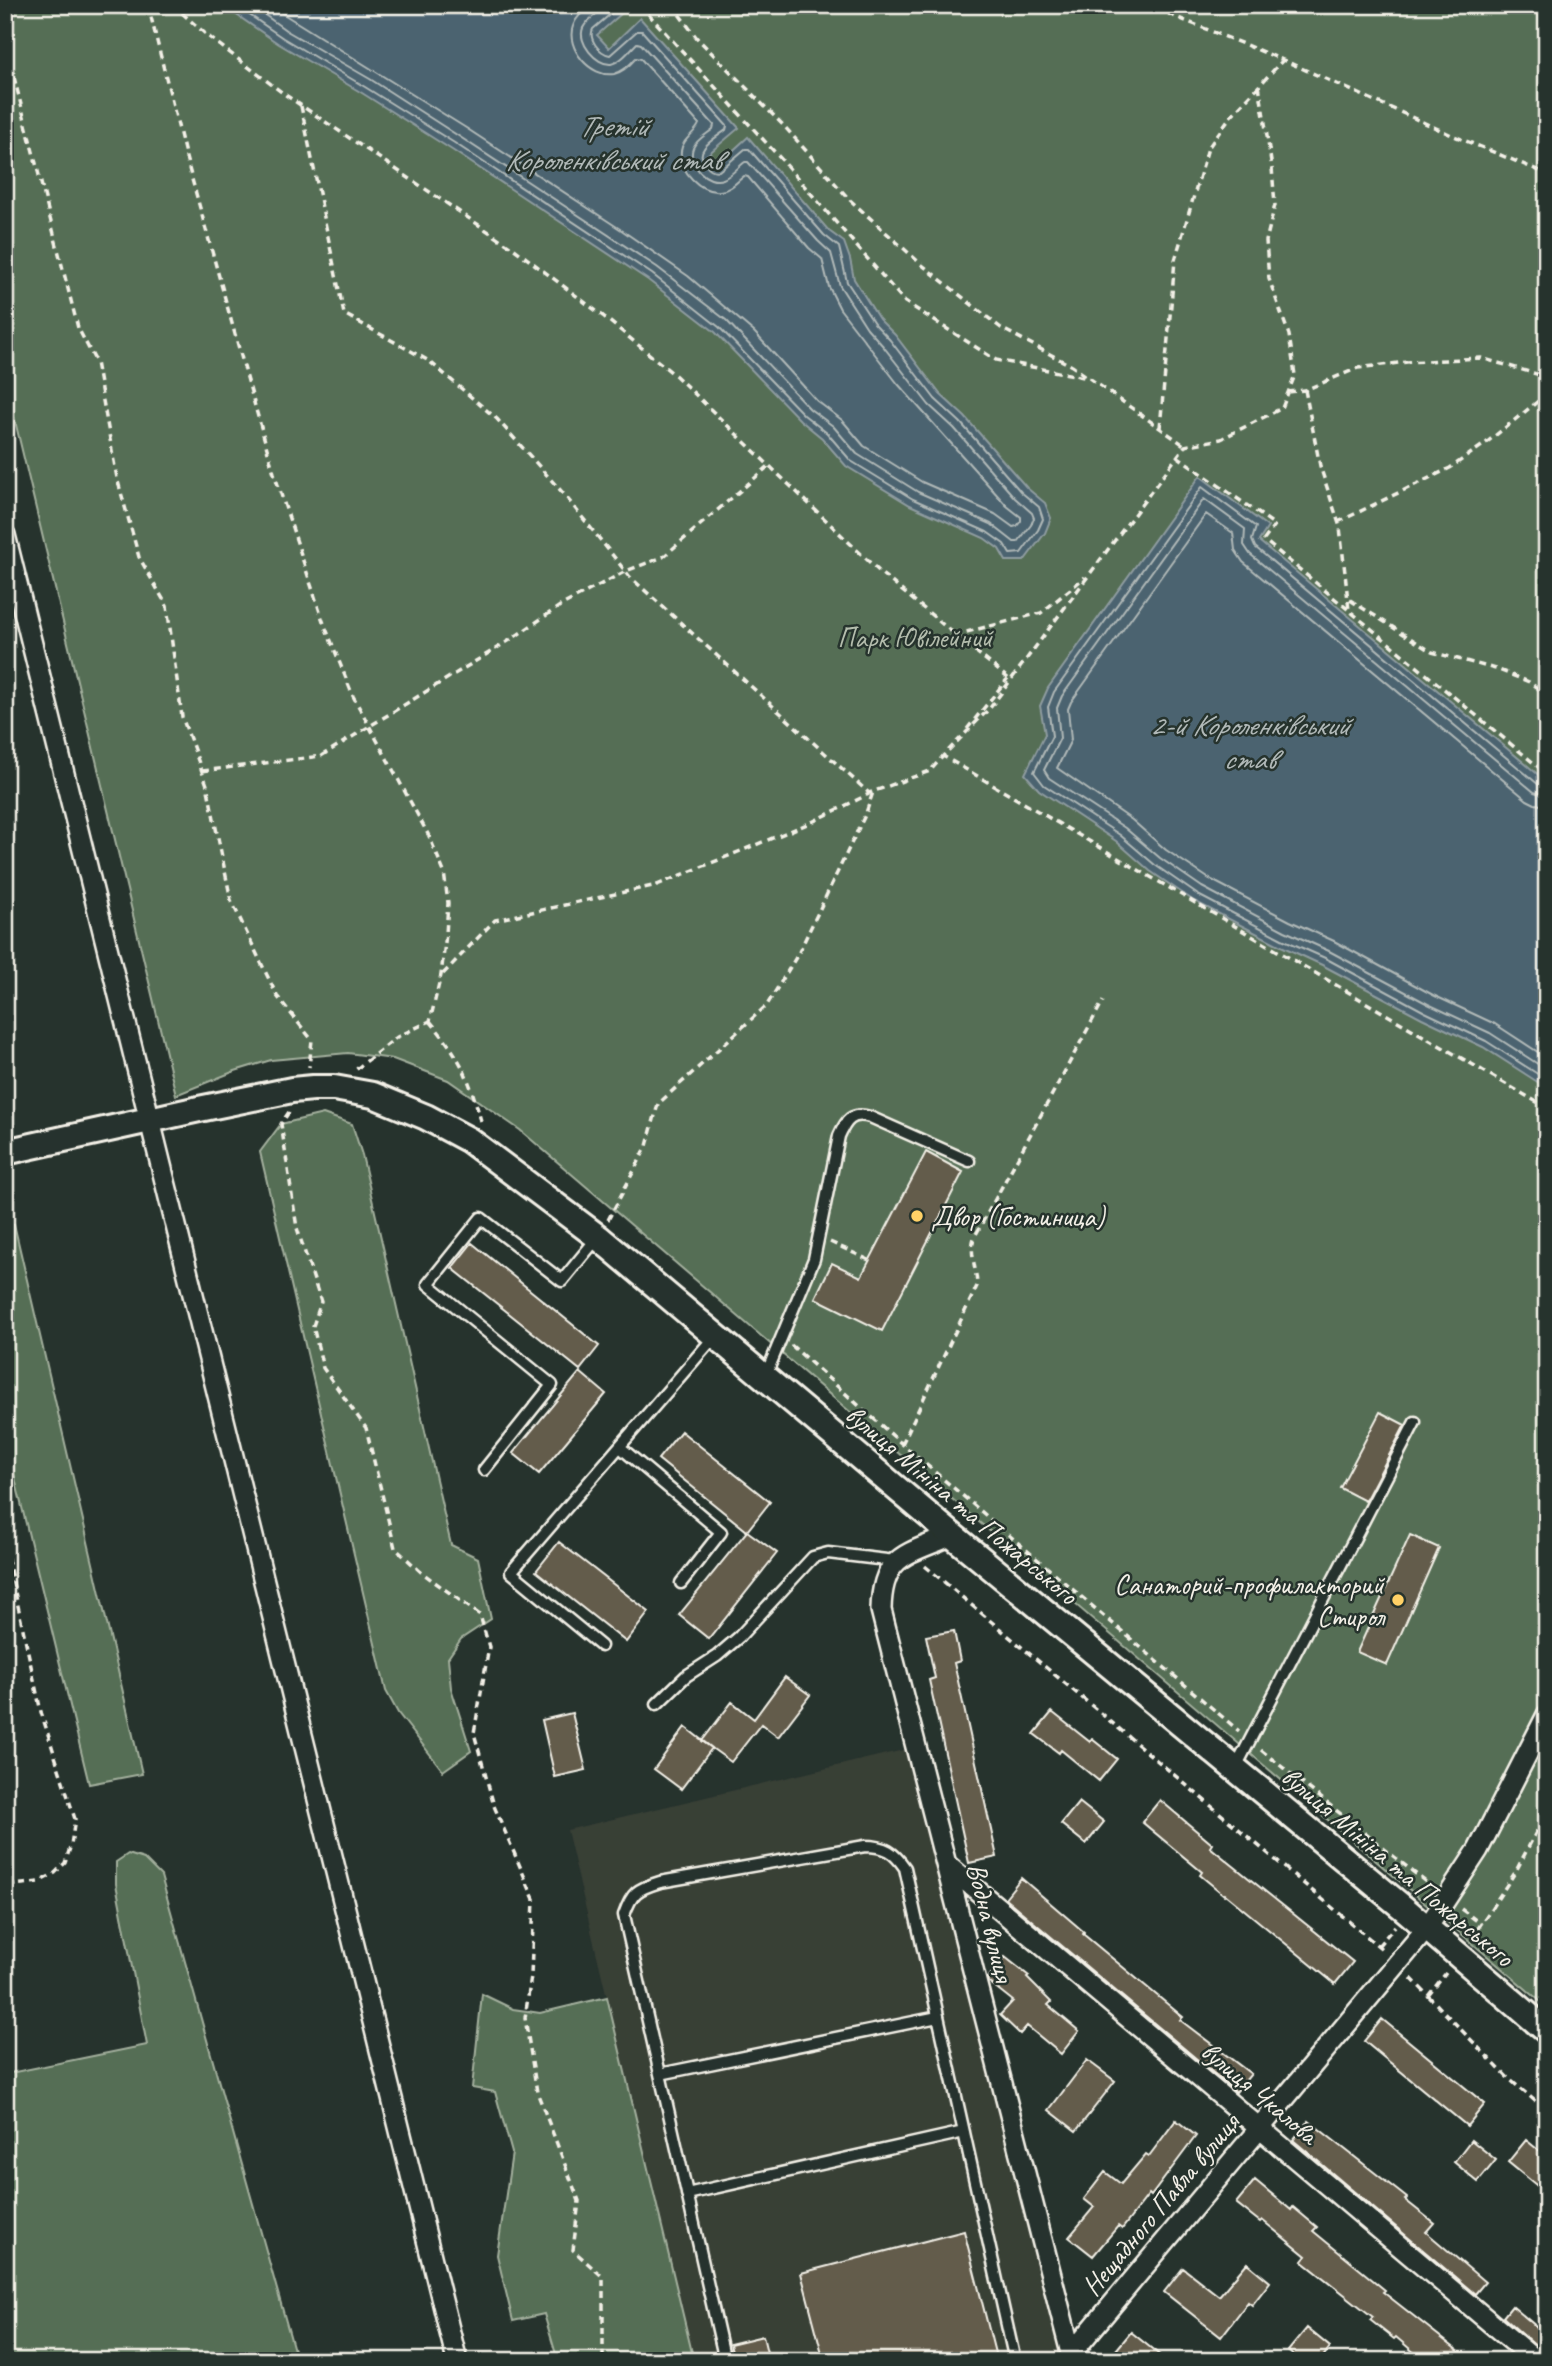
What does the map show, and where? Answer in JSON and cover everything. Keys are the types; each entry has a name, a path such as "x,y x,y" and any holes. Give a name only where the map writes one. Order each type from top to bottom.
{"street":[{"path":"5,535 457,2361"},
{"name":"вулиця Мініна та Пожарського","path":"5,1152 301,1089 334,1088 364,1093 398,1104 448,1128 490,1153 598,1237 1547,2031"},
{"path":"903,1557 952,1535"},
{"name":"Водна вулиця","path":"903,1557 883,1583 881,1610 1075,2358"},
{"name":"Нещадного Павла вулиця","path":"1075,2358 1260,2128 1427,1928 1478,1850 1547,1715"},
{"name":"вулиця Чкалова","path":"947,1865 1536,2361"}],"lane":[{"path":"765,1377 805,1283 819,1237 844,1123 852,1116 870,1116 969,1161"},
{"path":"484,1470 552,1385 428,1284 481,1219 562,1281 598,1237"},
{"path":"601,1646 511,1572 715,1335"},
{"path":"1236,1769 1415,1422"},
{"path":"621,1447 721,1532 681,1583"},
{"path":"657,1704 686,1676 739,1637 813,1557 828,1553 903,1557"},
{"path":"725,2361 624,1915 630,1897 641,1888 660,1882 865,1846 880,1846 895,1854 905,1868 1015,2361"},
{"path":"660,2074 938,2017"},
{"path":"687,2194 964,2132"}],"path":[{"path":"148,5 188,167 274,473 323,621 353,696 429,836 444,872 448,903 441,975 430,1021"},
{"path":"173,5 209,37 301,106 513,248 603,316 676,376 883,575 1009,679"},
{"path":"640,5 781,159 905,302 996,360 1090,379"},
{"path":"672,5 697,38 784,126 850,200 920,264 1001,328 1072,366 1185,446"},
{"path":"1146,5 1283,60 1547,174"},
{"path":"5,42 78,328 96,362 117,478 139,557 167,606 182,717 202,771 231,900 277,996 312,1040 308,1075 281,1125 297,1228 321,1302 313,1326 324,1368 366,1428 395,1548 421,1572 480,1615 489,1647 474,1733 494,1806 534,1899 531,1976 525,2018 537,2092 579,2201 573,2250 603,2277 603,2361"},
{"path":"1160,428 1175,260 1208,148 1230,117 1283,60"},
{"path":"441,975 495,920 657,885 812,822 873,792 930,771 990,708 1185,446 1221,439 1282,408 1295,375 1289,335 1269,279 1266,241 1275,205 1259,85"},
{"path":"301,106 344,314 429,361 496,419 562,492 626,571 793,725 870,793 873,792"},
{"path":"1288,392 1304,390 1358,369 1444,360 1481,358 1547,377"},
{"path":"1304,390 1320,466 1338,522 1350,600 1349,611"},
{"path":"1338,522 1450,468 1547,394"},
{"path":"1177,456 1275,525 1264,540 1547,774"},
{"path":"202,771 321,756 510,640 560,606 626,571 663,557 770,465"},
{"path":"955,635 1041,613 1091,572"},
{"path":"1350,600 1432,652 1499,670 1529,682 1547,695"},
{"path":"943,756 1547,1108"},
{"path":"598,1237 647,1146 658,1104 767,1005 798,954 866,813 873,792"},
{"path":"902,1444 977,1286 971,1247 974,1238 1103,1001"},
{"path":"334,1088 397,1037 430,1021"},
{"path":"430,1021 454,1050 469,1078 490,1153"},
{"path":"819,1237 869,1260"},
{"path":"782,1337 902,1444 1250,1741 1481,1924"},
{"path":"5,1546 41,1712 75,1819 65,1863 55,1873 39,1882 5,1886"},
{"path":"903,1557 1398,1963 1508,2078 1547,2112"},
{"path":"1428,1996 1459,1956 1516,1871 1547,1811"}],"shaded area":[{"path":"916,1747 1062,2361 694,2361 567,1830"}],"green space":[{"name":"Парк Ювілейний","path":"5,5 1547,5 1547,2007 520,1130 448,1080 393,1059 348,1053 271,1060 235,1071 176,1095 5,379"},
{"path":"323,1114 352,1124 362,1155 451,1545 478,1558 491,1619 461,1639 448,1658 451,1688 471,1751 443,1771 398,1713 386,1691 260,1152 281,1124"},
{"path":"14,1224 142,1774 89,1784 5,1437 5,1226"},
{"path":"128,1854 144,1859 161,1876 297,2361 5,2361 5,2074 147,2045 116,1884 116,1862"},
{"path":"482,1994 513,2009 540,2013 607,1997 694,2361 558,2361 544,2314 513,2321 497,2255 512,2153 495,2092 472,2088"}],"water":[{"name":"Третій Короленківський став","path":"222,5 627,5 629,7 597,35 609,48 640,18 739,128 707,155 717,165 748,137 829,231 844,242 854,279 879,319 895,335 940,394 965,417 1027,488 1045,503 1051,518 1045,533 1024,561 1006,561 999,549 984,538 910,505 846,466 822,438 800,420 715,332 648,280 452,150 279,44"},
{"name":"2-й Короленківський став","path":"1200,476 1268,527 1259,541 1547,782 1547,1088 1483,1047 1194,901 1150,871 1116,841 1039,790 1025,774 1045,734 1040,706 1048,688"}],"building":[{"name":"Двор (Гостиница)","path":"926,1152 963,1172 882,1331 815,1298 832,1263 861,1277"},
{"path":"472,1243 599,1346 580,1370 452,1268"},
{"path":"580,1372 606,1394 539,1474 513,1453"},
{"path":"1380,1412 1405,1425 1365,1501 1340,1488"},
{"path":"681,1431 770,1502 747,1531 658,1459"},
{"path":"747,1531 777,1553 709,1639 679,1615"},
{"name":"Санаторий-профилакторий Стирол","path":"1410,1535 1439,1548 1387,1665 1357,1652"},
{"path":"559,1542 649,1612 626,1642 536,1571"},
{"path":"954,1631 960,1661 954,1663 997,1857 969,1863 929,1680 935,1678 926,1636"},
{"path":"785,1677 810,1695 778,1737 761,1724 731,1762 702,1741 732,1702 754,1719"},
{"path":"1052,1712 1117,1759 1099,1781 1061,1750 1059,1753 1034,1734"},
{"path":"572,1713 586,1770 555,1777 542,1720"},
{"path":"685,1727 712,1748 681,1789 654,1769"},
{"path":"1160,1800 1212,1844 1210,1847 1353,1962 1335,1984 1200,1875 1202,1872 1142,1822"},
{"path":"1079,1802 1104,1822 1086,1844 1061,1824"},
{"path":"1021,1878 1084,1932 1083,1934 1183,2017 1180,2020 1251,2074 1236,2092 1005,1898"},
{"path":"1005,1957 1029,1976 1027,1978 1051,2002 1048,2005 1079,2031 1061,2054 1027,2026 1020,2034 1000,2015 1013,2001 989,1982 988,1978"},
{"path":"1382,2019 1485,2104 1467,2126 1364,2041"},
{"path":"1087,2060 1115,2081 1076,2131 1049,2110"},
{"path":"1176,2120 1196,2136 1151,2196 1149,2194 1122,2229 1118,2226 1093,2256 1069,2237 1094,2207 1084,2199 1105,2172 1121,2184 1146,2154 1149,2156"},
{"path":"1309,2121 1407,2198 1405,2200 1434,2223 1426,2232 1485,2282 1475,2294 1293,2140"},
{"path":"1471,2140 1496,2160 1478,2182 1454,2162"},
{"path":"1526,2140 1547,2157 1547,2194 1508,2162"},
{"path":"1255,2180 1291,2210 1293,2207 1317,2227 1313,2231 1385,2290 1383,2292 1471,2361 1424,2361 1396,2337 1394,2339 1370,2320 1373,2317 1302,2261 1306,2256 1262,2220 1260,2222 1236,2203"},
{"path":"964,2231 997,2361 824,2361 801,2273"},
{"path":"1247,2263 1270,2282 1252,2305 1248,2302 1221,2337 1164,2292 1183,2268 1219,2296"},
{"path":"1512,2306 1537,2327 1547,2315 1547,2356 1503,2317"},
{"path":"1307,2328 1330,2347 1320,2361 1300,2361 1288,2351"},
{"path":"1131,2332 1167,2361 1107,2361"},
{"path":"763,2336 769,2361 734,2361 730,2344"}],"place":[{"name":"Двор (Гостиница)","path":"917,1216"},
{"name":"Санаторий-профилакторий Стирол","path":"1398,1600"}]}
